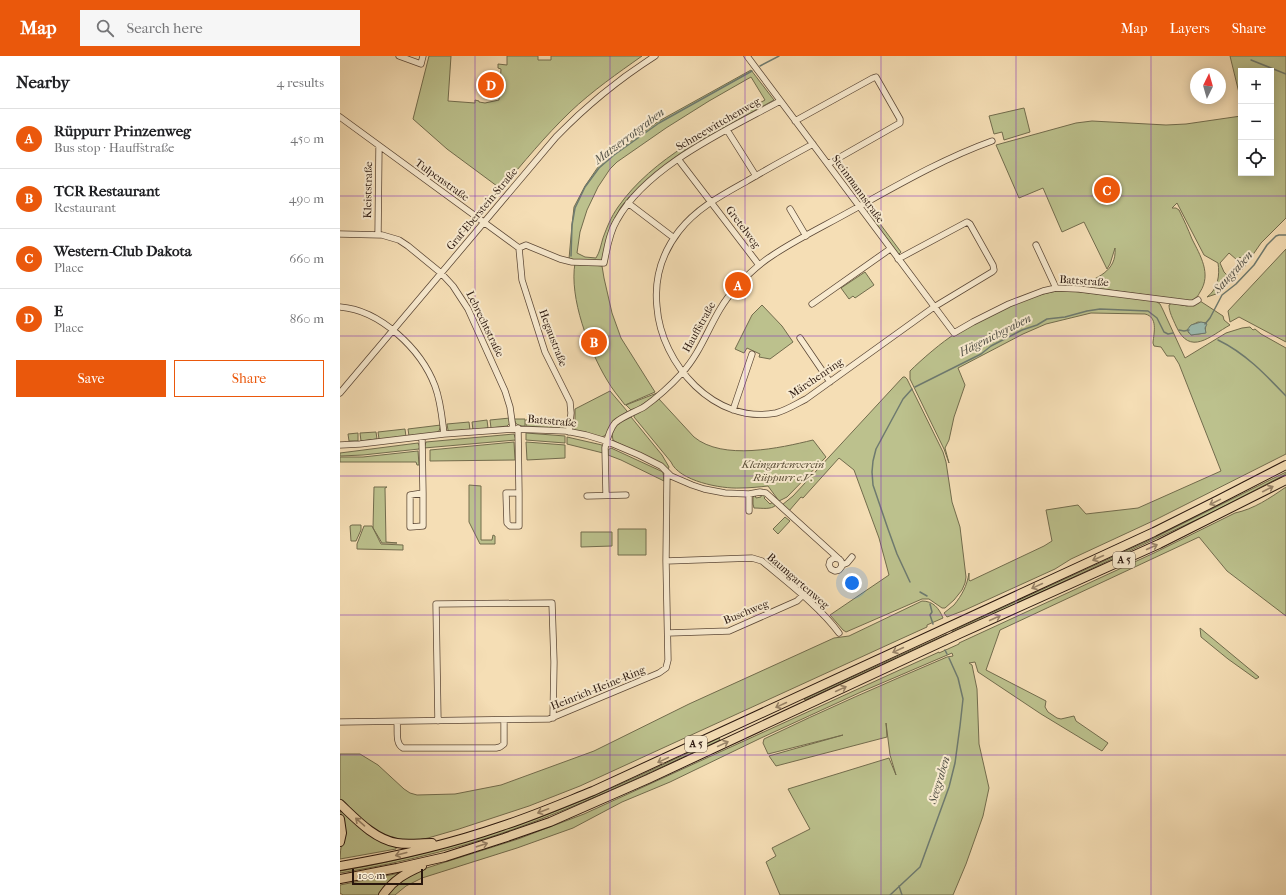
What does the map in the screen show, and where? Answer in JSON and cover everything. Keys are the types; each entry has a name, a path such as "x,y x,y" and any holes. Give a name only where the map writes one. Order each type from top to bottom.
{"highway":[{"name":"A 5","path":"340,866 394,856 501,827 593,791 1154,532 1286,465"},
{"name":"A 5","path":"340,879 445,857 550,822 1159,544 1286,480"},
{"path":"340,804 371,832 390,842 405,844 452,841"},
{"path":"340,819 342,833 340,842"},
{"path":"383,895 400,876 445,857"}],"street":[{"path":"399,56 421,64 423,56"},
{"name":"Graf-Eberstein-Straße","path":"340,393 556,137 580,112 614,84 655,56"},
{"name":"Steinmannstraße","path":"747,56 954,333"},
{"path":"795,121 876,77 900,119 900,123 828,164"},
{"name":"Schneewittchenweg","path":"604,263 611,233 616,221 628,203 648,183 691,150 780,101"},
{"name":"Tulpenstraße","path":"340,117 519,248 526,246 572,262 604,263"},
{"path":"727,130 756,176"},
{"name":"Hauffstraße","path":"606,441 615,423 657,397 683,372 696,356 722,305 735,288 759,265 806,236 948,159 992,141"},
{"name":"Märchenring","path":"813,144 711,202 691,218 674,238 660,266 657,290 657,307 665,341 683,372 704,393 719,404 733,410 747,414 782,411 799,403 934,307 994,270 993,265 970,224 967,222 898,259"},
{"name":"Kleiststraße","path":"378,234 379,146"},
{"name":"Gretelweg","path":"678,159 759,265"},
{"path":"628,203 674,238"},
{"path":"790,209 806,236"},
{"name":"Lebrechtstraße","path":"340,234 378,234 393,237 403,242 441,274 460,295 476,326 508,400 516,428 519,493 519,526 510,526 507,523 506,494 519,493"},
{"path":"1036,245 1056,288"},
{"name":"Hegaustraße","path":"519,248 522,280 545,352 570,402 572,413 569,432"},
{"path":"812,304 890,249"},
{"name":"Battstraße","path":"954,333 1008,304 1043,291 1056,288 1079,288 1188,303 1198,300"},
{"path":"340,307 371,315 393,331 415,352 431,377 439,399 444,434"},
{"path":"800,338 830,382"},
{"path":"733,410 752,354"},
{"name":"Battstraße","path":"340,445 516,428 569,432 606,441 657,464 667,473 684,482 704,489 725,493 766,493 839,559"},
{"path":"422,437 423,493 423,526 410,527 410,495 423,493"},
{"path":"606,441 606,495"},
{"name":"Heinrich-Heine-Ring","path":"340,722 553,718 663,671 668,665 666,561 667,473"},
{"path":"749,494 750,511"},
{"path":"587,496 626,495"},
{"path":"842,565 839,559 834,558 829,563 830,569 837,571 852,557"},
{"name":"Baumgartenweg","path":"666,561 756,558 831,622 839,633"},
{"name":"Buschweg","path":"668,633 729,631 797,601 802,596"},
{"path":"438,721 436,604 552,603 554,662 553,718"},
{"path":"397,722 398,744 403,748 496,748 504,744 504,720"}],"green space":[{"path":"429,56 451,56 448,101 475,103 475,100 485,103 499,100 501,69 498,68 498,64 507,65 507,56 538,56 538,60 551,60 551,56 642,56 578,104 543,140 501,189 447,149 413,119"},
{"path":"1230,56 1286,56 1286,218 1261,243 1243,269 1216,294 1207,297 1216,286 1219,272 1218,263 1204,255 1177,203 1172,208 1179,210 1204,265 1205,278 1198,296 1191,301 1079,286 1098,277 1109,268 1113,263 1115,248 1107,269 1084,222 1062,232 1043,188 1019,198 996,145 1076,123 1092,121 1166,125 1186,124 1238,116 1238,176 1274,176 1274,68 1238,68 1238,89","holes":["1229,253 1237,260 1240,257 1244,261 1228,276 1224,272 1220,263"]},
{"path":"751,70 774,100 691,146 670,161 670,163 632,197 630,196 621,207 610,227 602,262 569,259 574,207 585,186 598,167 659,121","holes":["751,77 765,100 705,133 666,159 632,189 618,207 611,218 596,258 585,257 577,253 580,232 587,210 598,187 610,169 617,162 666,128"]},
{"path":"1024,108 1030,132 1004,140 1002,132 994,134 989,116"},
{"path":"869,209 901,252 899,254 868,213 867,211"},
{"path":"1286,249 1286,342 1239,317 1230,322 1228,311"},
{"path":"575,263 602,266 612,313 621,338 655,392 625,405 613,390 600,368 587,339 582,323 575,292"},
{"path":"865,272 874,285 855,298 853,296 849,299 841,288"},
{"path":"1057,291 1071,291 1154,300 1160,304 1185,358 1226,333 1250,327 1286,348 1286,454 1155,520 1071,559 1055,569 947,617 944,613 954,605 964,590 969,573 970,581 1052,541 1046,510 1078,505 1086,514 1138,508 1221,471 1179,364 1174,356 1167,356 1161,347 1154,346 1154,322 1152,318 1145,314 1091,313 1046,324 1023,334 958,368 965,385 954,417 949,440 945,448 949,463 944,449 910,379 910,371 944,341 978,321 1018,302"},
{"path":"1200,301 1223,316 1224,320 1230,325 1201,341 1194,342 1188,340 1182,335 1176,326 1170,313 1169,305 1172,303 1187,306","holes":["1198,322 1206,323 1205,333 1191,335 1188,332 1190,326"]},
{"path":"762,305 782,326 793,342 770,359 759,357 760,354 747,348 744,353 735,349 752,315"},
{"path":"903,377 907,379 943,452 952,502 960,527 966,577 965,583 962,590 954,600 945,608 942,608 929,599 922,599 846,632 830,615 889,575 879,538 854,470 839,458 803,498 801,497 789,511 782,505 793,496"},
{"path":"610,391 627,411 627,414 606,435 602,437 574,430 572,427 573,423 575,422 575,409"},
{"path":"657,393 658,394 632,411 626,405"},
{"name":"Kleingartenverein Rüppurr e.V.","path":"659,399 694,437 706,444 720,449 736,451 768,449 813,440 826,457 787,497 779,501 768,486 732,488 712,485 691,479 675,469 634,417 634,415"},
{"path":"631,417 662,455 669,467 668,469 656,461 613,440 612,434 617,424"},
{"path":"510,418 510,423 507,426 491,428 490,420"},
{"path":"514,419 525,419 525,426 518,425"},
{"path":"487,420 488,428 473,430 472,422"},
{"path":"526,420 538,420 565,424 565,427 563,429 526,426"},
{"path":"469,422 470,430 448,430 447,424"},
{"path":"441,425 439,431 436,433 409,436 408,429"},
{"path":"405,429 406,437 379,439 378,432"},
{"path":"376,432 377,439 361,441 360,433"},
{"path":"358,433 358,441 349,441 348,434"},
{"path":"526,433 565,436 565,443 526,440"},
{"path":"514,434 516,440 424,448 426,442"},
{"path":"567,437 602,445 603,453 567,444"},
{"path":"514,442 515,460 430,461 430,450"},
{"path":"526,442 565,445 565,458 527,460"},
{"path":"418,443 420,447 419,449 340,456 340,453"},
{"path":"611,448 663,472 664,481 608,455 608,450"},
{"path":"418,451 419,465 417,465 416,462 340,462 340,457 363,457"},
{"path":"1286,472 1286,474 1211,513 953,633 952,631 1154,538"},
{"path":"469,485 481,486 481,540 492,540 493,535 495,536 495,544 480,544 469,522"},
{"path":"374,487 387,487 385,488 386,542 397,543 382,543 373,528"},
{"path":"1286,487 1286,616 1227,571 1199,537 1000,630 986,670 1046,701 1045,707 1048,712 1057,718 1061,719 1074,716 1076,721 1108,743 1102,751 1041,714 978,672 975,662 969,663 972,665 977,689 979,744 989,788 983,816 953,895 780,895 766,862 776,856 772,848 810,829 788,789 889,758 896,775 890,755 886,723 887,737 776,766 769,756 843,735 768,754 763,743 764,739 787,728 947,657 953,656 952,653 861,692 670,782 622,802 573,828 517,848 422,878 406,886 395,895 386,895 390,890 414,872 518,839 584,814 959,644 1154,553 1235,513 1255,506"},
{"path":"761,494 766,496 764,498 770,504 773,502 776,505 769,508 754,508 753,497 755,495 756,498 761,497"},
{"path":"785,517 790,521 778,534 773,529"},
{"path":"361,525 361,530 356,541 351,541 350,526"},
{"path":"364,526 372,526 381,544 403,545 403,550 357,549 357,544"},
{"path":"618,529 646,529 646,555 618,555"},
{"path":"581,532 612,532 612,546 581,547"},
{"path":"922,601 929,602 935,606 940,611 943,618 927,625 927,627 580,786 529,806 459,829 408,842 381,835 340,802 340,754 360,754 378,765 404,789 417,795 455,794 501,785 594,751 689,704 834,638 849,636"},
{"path":"1200,628 1259,677 1256,679 1201,637"},
{"path":"947,634 948,635 805,700 804,699"},
{"path":"719,738 720,740 606,792 512,830 440,852 390,864 340,873 340,871 397,860 452,846 507,829 621,784"},
{"path":"340,808 380,840 396,847 396,849 340,859 344,824"},
{"path":"400,873 381,895 343,895 340,893 340,885"}],"water":[{"path":"1201,322 1207,324 1205,328 1206,333 1191,335 1187,330 1191,325"}],"waterway":[{"name":"Matzerrotgraben","path":"760,66 779,56"},
{"name":"Matzerrotgraben","path":"1251,60 1286,74"},
{"name":"Matzerrotgraben","path":"571,256 572,225 575,208 585,187 599,168 614,155 659,123 752,71"},
{"name":"Saugraben","path":"1205,324 1210,318 1222,295 1236,284 1254,265 1267,245 1276,236 1286,235"},
{"name":"Hägenichgraben","path":"915,387 981,354 991,346 1022,330 1037,325 1047,319 1065,317 1100,309 1148,311 1157,318 1164,332 1168,334 1173,333"},
{"path":"1179,330 1189,330"},
{"name":"Hägenichgraben","path":"1218,340 1228,345 1246,358 1286,396"},
{"name":"Hägenichgraben","path":"910,582 897,554 888,529 873,485 872,472 876,449 903,399 912,389"},
{"name":"Hägenichgraben","path":"920,592 927,596"},
{"path":"930,604 932,612 930,615 933,624"},
{"path":"945,650 947,654"},
{"name":"Seegraben","path":"890,895 920,867 949,787 955,763 963,699 958,678 949,658"},
{"path":"899,886 902,895"}],"place":[{"name":"E","path":"491,85"},
{"name":"Western-Club Dakota","path":"1107,190"},
{"name":"Rüppurr Prinzenweg","path":"738,285"},
{"name":"TCR Restaurant","path":"594,342"}]}
